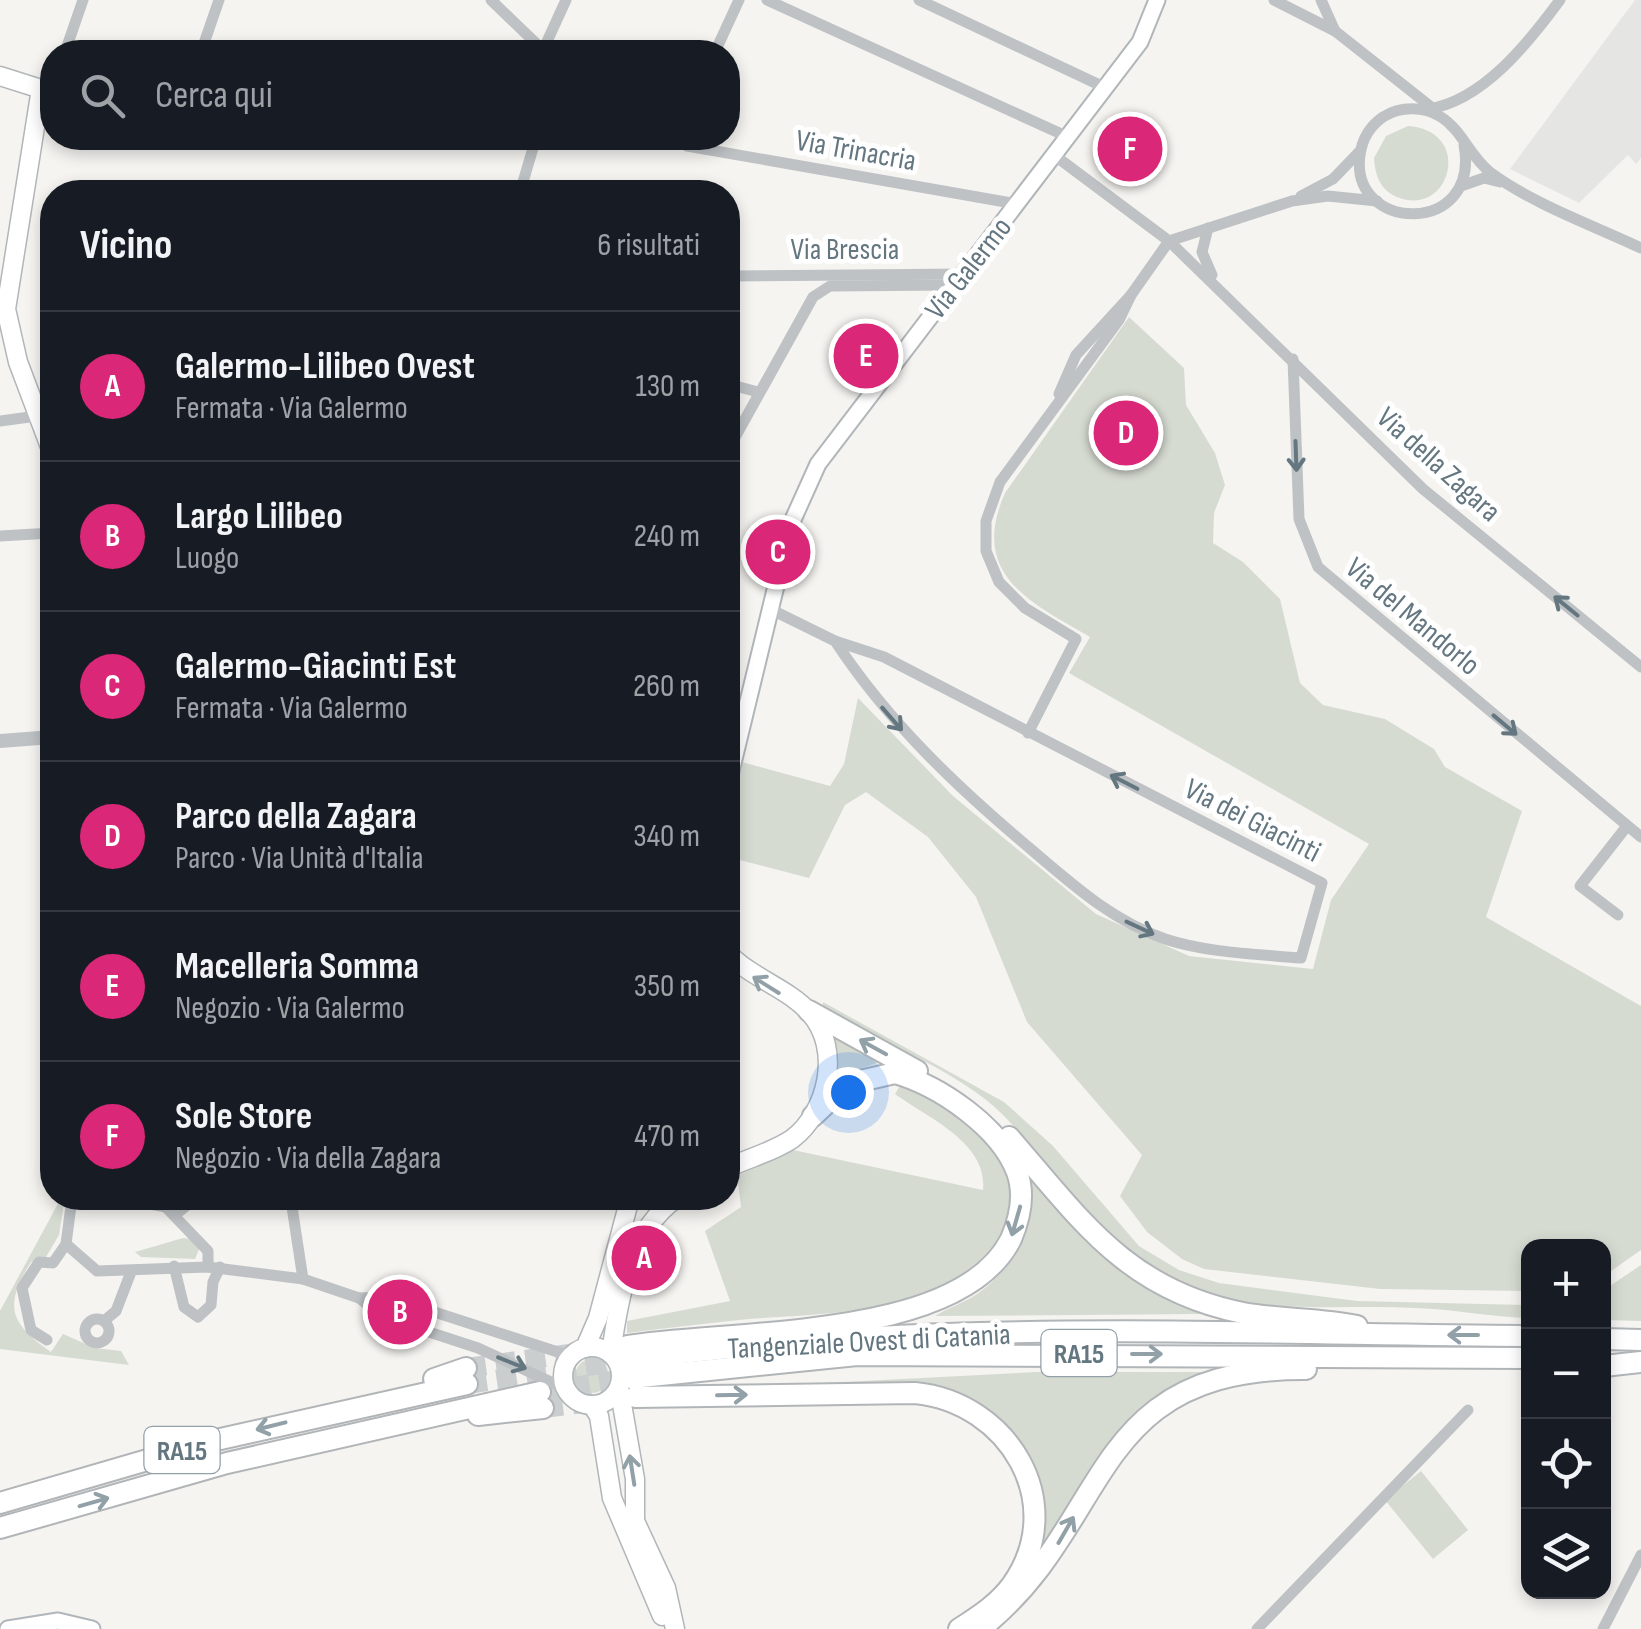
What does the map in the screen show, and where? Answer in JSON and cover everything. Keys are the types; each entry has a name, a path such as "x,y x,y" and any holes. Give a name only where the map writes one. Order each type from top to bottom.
{"highway":[{"path":"809,1011 984,1113 1089,1232 1116,1257 1160,1284 1244,1313 1319,1318 1398,1335"},
{"path":"625,1370 917,1310 966,1288 998,1258 1019,1215 1019,1179 1002,1143 974,1118 895,1073 848,1084 813,1116"},
{"name":"Tangenziale Ovest di Catania","path":"625,1370 695,1350 920,1335 1521,1336"},
{"path":"1611,1339 1641,1340"},
{"name":"Tangenziale Ovest di Catania","path":"625,1370 857,1356 1521,1358"},
{"path":"1611,1362 1641,1361"},
{"path":"625,1370 916,1393 958,1402 986,1418 1008,1440 1025,1468 1034,1507 1033,1535 1013,1583 996,1604 959,1629"},
{"path":"980,1629 1040,1569 1117,1446 1144,1418 1176,1396 1218,1380 1273,1370 1521,1370"},
{"name":"RA15","path":"0,1503 216,1440 467,1376"},
{"name":"RA15","path":"0,1528 227,1464 446,1412 542,1400"}],"main road":[{"name":"Via Galermo","path":"744,716 797,505 818,464 1106,88 1145,34 1157,0"},
{"path":"0,76 40,82"},
{"path":"40,114 4,275 6,320 40,423"},
{"path":"740,726 744,716"},
{"path":"740,733 744,716"},
{"path":"740,964 809,1011 823,1036 828,1062 825,1086 813,1116 783,1145 740,1163"},
{"path":"625,1370 608,1400 592,1405 576,1400 566,1388 563,1372 598,1318 627,1210"},
{"path":"661,1210 644,1233 625,1370 635,1521 666,1588 675,1629"},
{"path":"578,1352 625,1370"},
{"path":"592,1405 598,1416 620,1525 650,1582 665,1629"},
{"path":"8,1629 58,1621 92,1629"}],"street":[{"path":"70,40 83,0"},
{"path":"205,40 219,0"},
{"path":"491,0 533,40"},
{"path":"548,40 566,0"},
{"path":"721,40 740,0"},
{"path":"767,0 1068,137"},
{"path":"919,0 1106,88"},
{"path":"1274,0 1334,32 1415,91 1429,109 1446,120 1464,145 1506,183"},
{"path":"1322,0 1334,32"},
{"path":"1292,201 1333,179 1360,151 1373,126 1410,108 1429,109 1511,62 1560,0"},
{"path":"1410,108 1415,91"},
{"path":"1461,186 1466,159 1464,145"},
{"path":"524,180 532,150"},
{"name":"Via Trinacria","path":"710,150 1017,204"},
{"path":"1360,151 1362,178 1377,202"},
{"path":"1054,155 1169,241"},
{"path":"1028,733 1076,640 1025,608 999,582 986,551 986,521 1000,482 1169,241 1292,201 1328,196 1377,202 1402,214 1430,212 1461,186 1484,178 1506,183 1641,248"},
{"path":"1204,260 1208,228"},
{"path":"1186,236 1216,283"},
{"name":"Via della Zagara","path":"1169,241 1423,489 1641,668"},
{"name":"Via Brescia","path":"740,276 959,280"},
{"path":"740,427 821,291 830,286 959,280"},
{"name":"Via del Mandorlo","path":"1293,358 1299,519 1318,567 1641,837"},
{"path":"740,387 758,392"},
{"path":"0,420 37,416"},
{"path":"0,536 40,534"},
{"name":"Via dei Giacinti","path":"770,609 835,641 884,657 1322,883 1301,958 1192,946 1109,912 973,800 908,737 868,692 835,641"},
{"path":"0,741 40,738"},
{"path":"1618,915 1580,886 1627,826"},
{"path":"47,1340 31,1330 22,1288 39,1262 53,1263 66,1244 70,1210"},
{"path":"170,1210 208,1251 214,1267 211,1306 198,1317 184,1307 174,1266"},
{"path":"293,1210 302,1279"},
{"path":"66,1244 97,1271 214,1267 302,1279 359,1298 388,1298 483,1330 578,1352"},
{"path":"104,1321 116,1311 130,1272"},
{"path":"359,1298 383,1316 478,1348 566,1388"},
{"path":"478,1348 483,1330"},
{"path":"1256,1629 1468,1410"},
{"path":"1603,1629 1641,1555"}],"shaded area":[{"path":"1635,0 1641,0 1641,158 1636,164 1628,155 1579,203 1510,169"},
{"path":"1408,126 1429,131 1442,142 1448,156 1448,172 1441,186 1430,196 1415,200 1397,197 1386,190 1374,158 1386,136"},
{"path":"1129,317 1184,368 1186,405 1215,453 1225,485 1214,513 1213,543 1243,562 1280,599 1300,683 1323,705 1385,719 1434,749 1445,767 1522,811 1486,917 1641,1006 1641,1250 1611,1271 1611,1239 1521,1239 1521,1291 1380,1289 1204,1269 1182,1259 1147,1232 1120,1196 1142,1155 1027,1022 976,897 928,837 866,792 845,805 809,878 740,860 740,762 830,786 844,764 858,698 953,796 1096,914 1189,956 1313,969 1331,900 1369,844 1069,673 1090,637 1046,611 1011,582 1000,565 995,545 996,521 1005,493"},
{"path":"823,1002 1004,1102 1053,1146 1139,1246 1179,1270 1219,1283 1357,1301 1521,1305 1521,1318 1429,1309 1263,1304 1233,1300 1175,1281 1148,1266 1102,1227 1022,1135 984,1098 941,1070 823,1010"},
{"path":"834,1037 880,1062 838,1076"},
{"path":"901,1084 959,1117 992,1146 1003,1164 1010,1185 1010,1208 999,1243 975,1269 943,1288 863,1309 627,1333 627,1321 730,1301 705,1231 740,1210 740,1175 793,1150 983,1190 982,1173 966,1145 895,1094"},
{"path":"1028,1176 1111,1262 1144,1286 1201,1314 935,1316 977,1294 1012,1257 1025,1227"},
{"path":"55,1210 63,1210 59,1235 46,1257 31,1262 22,1278 14,1303 19,1323 51,1352 63,1334 95,1348 121,1351 129,1365 0,1349 0,1311"},
{"path":"192,1239 199,1249 195,1259 141,1257 135,1252"},
{"path":"1641,1265 1641,1321 1611,1320 1611,1285"},
{"path":"592,1359 604,1364 609,1376 604,1388 592,1393 580,1388 575,1376 580,1364"},
{"path":"1036,1372 1205,1372 1155,1400 1122,1426 1095,1460 1037,1556 1043,1516 1037,1476 1026,1451 1005,1423 979,1404 919,1385 786,1385"},
{"path":"1421,1471 1468,1530 1433,1559 1385,1500"}],"tunnel":[{"path":"466,1368 627,1346"},
{"path":"467,1384 629,1360"},
{"path":"540,1392 631,1378"},
{"path":"543,1408 635,1397"}],"place":[{"name":"Sole Store","path":"1130,149"},
{"name":"Macelleria Somma","path":"866,356"},
{"name":"Parco della Zagara","path":"1126,433"},
{"name":"Galermo-Giacinti Est","path":"778,552"},
{"name":"Galermo-Lilibeo Ovest","path":"644,1258"},
{"name":"Largo Lilibeo","path":"400,1312"}]}
